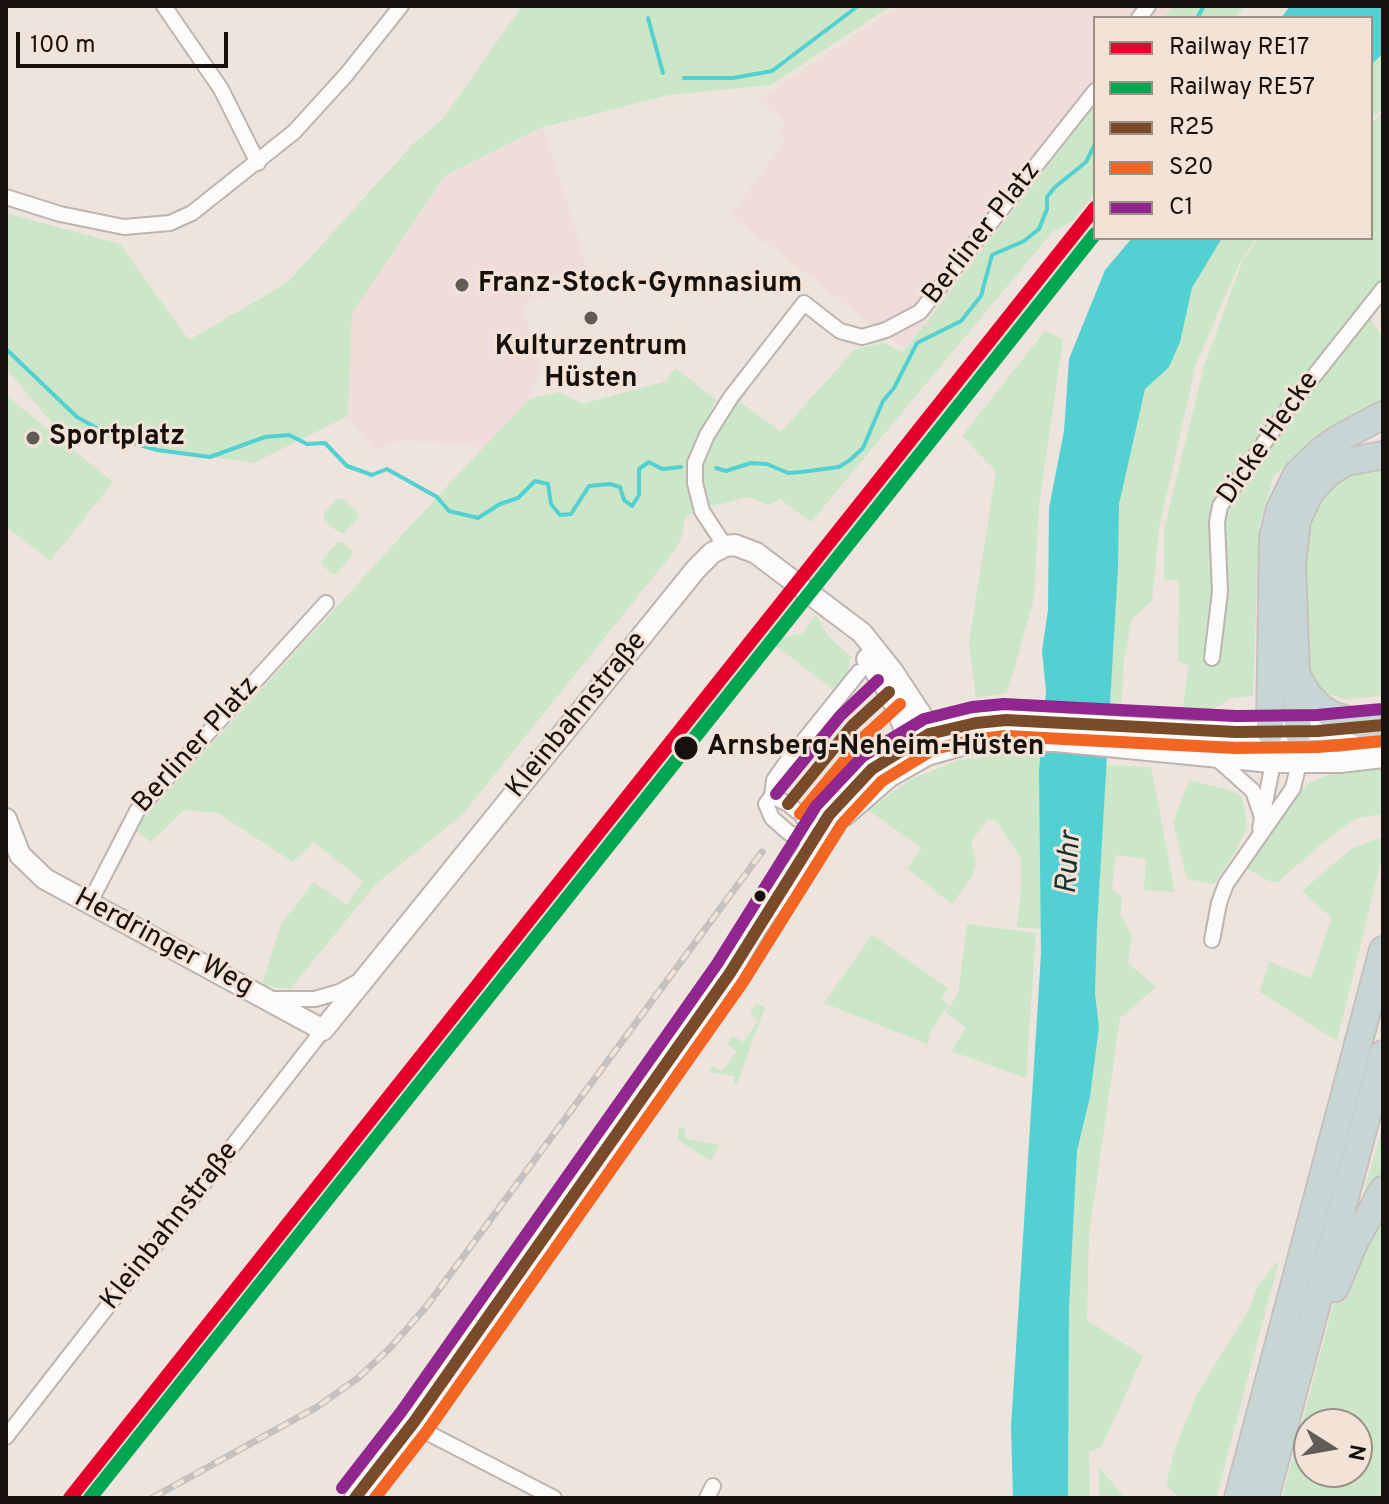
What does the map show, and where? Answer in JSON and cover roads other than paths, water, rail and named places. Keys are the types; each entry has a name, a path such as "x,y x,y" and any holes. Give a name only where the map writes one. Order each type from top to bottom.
{"highway":[{"path":"1270,732 1273,537 1280,509 1297,474 1321,451 1383,415"},
{"path":"1298,732 1292,564 1302,505 1318,483 1337,468 1362,458 1383,455"},
{"path":"1298,677 1308,695 1332,715 1377,726"},
{"path":"1238,1498 1383,950"},
{"path":"1265,1498 1383,1054"},
{"path":"1289,1410 1308,1368 1343,1268 1383,1190"}],"main road":[{"path":"725,546 735,545 756,553 854,625 876,650 924,719 930,743"},
{"name":"Kleinbahnstraße","path":"323,1030 696,569 712,553 725,546"},
{"path":"355,1498 414,1422 730,973 815,841 871,790 930,743 1298,732 1377,726"},
{"path":"1127,738 1214,757 1271,762 1383,757"},
{"path":"6,819 13,856"},
{"name":"Herdringer Weg","path":"13,856 89,904 323,1030"}],"street":[{"path":"164,6 221,89 258,163"},
{"path":"6,197 60,214 124,227 170,223 192,213 294,132 322,103 401,6"},
{"name":"Berliner Platz","path":"725,546 702,511 695,483 695,463 707,435 731,397 804,303 840,331 862,337 886,330 920,312 1093,94"},
{"name":"Dicke Hecke","path":"1212,658 1220,592 1217,522 1220,506 1287,410 1383,289"},
{"name":"Berliner Platz","path":"89,904 137,811 326,603"},
{"path":"815,841 789,833 772,818 769,800 774,780 859,672"},
{"path":"1258,836 1269,786 1270,732"},
{"path":"1212,940 1223,892 1293,788 1299,763 1298,732"},
{"path":"1214,757 1253,791 1263,819"},
{"path":"769,800 788,804 802,815 815,841"},
{"name":"Kleinbahnstraße","path":"265,999 315,999 339,992 365,978"},
{"name":"Kleinbahnstraße","path":"6,1437 323,1030"},
{"path":"414,1422 432,1435 554,1498"}],"water":[{"path":"1290,6 1383,6 1383,53 1373,63 1373,16 1282,16"},
{"name":"Ruhr","path":"1130,240 1221,240 1192,288 1180,342 1169,367 1145,389 1119,504 1097,927 1095,993 1099,1027 1090,1097 1077,1151 1069,1308 1068,1498 1013,1498 1011,1427 1041,954 1039,770 1046,691 1042,651 1048,610 1049,508 1064,431 1069,359 1105,270"}],"waterway":[{"path":"684,78 733,78 772,71 858,6"},
{"path":"1198,16 1204,6"},
{"path":"648,18 663,73"},
{"path":"716,468 726,471 751,463 767,464 788,473 839,467 850,460 863,448 883,401 894,388 917,343 961,321 981,296 992,255 1024,241 1039,229 1047,209 1047,197 1086,162 1093,148"},
{"path":"6,349 77,417 113,437 157,450 210,457 265,437 289,435 307,444 325,443 347,466 372,475 387,469 437,497 449,511 478,518 500,504 518,498 535,481 548,484 551,504 560,515 571,514 589,486 610,484 620,487 624,500 632,506 639,495 639,469 649,462 662,469 681,467"}],"railway":[{"path":"152,1498 317,1407 358,1378 390,1348 426,1307 762,852"}],"rail line":[{"name":"RE17","path":"70,1498 1093,211"},
{"name":"RE57","path":"90,1498 1093,237"}],"place":[{"name":"Franz-Stock-Gymnasium","path":"462,285"},
{"name":"Kulturzentrum Hüsten","path":"591,318"},
{"name":"Sportplatz","path":"33,438"},
{"name":"Arnsberg-Neheim-Hüsten","path":"686,748"}]}
